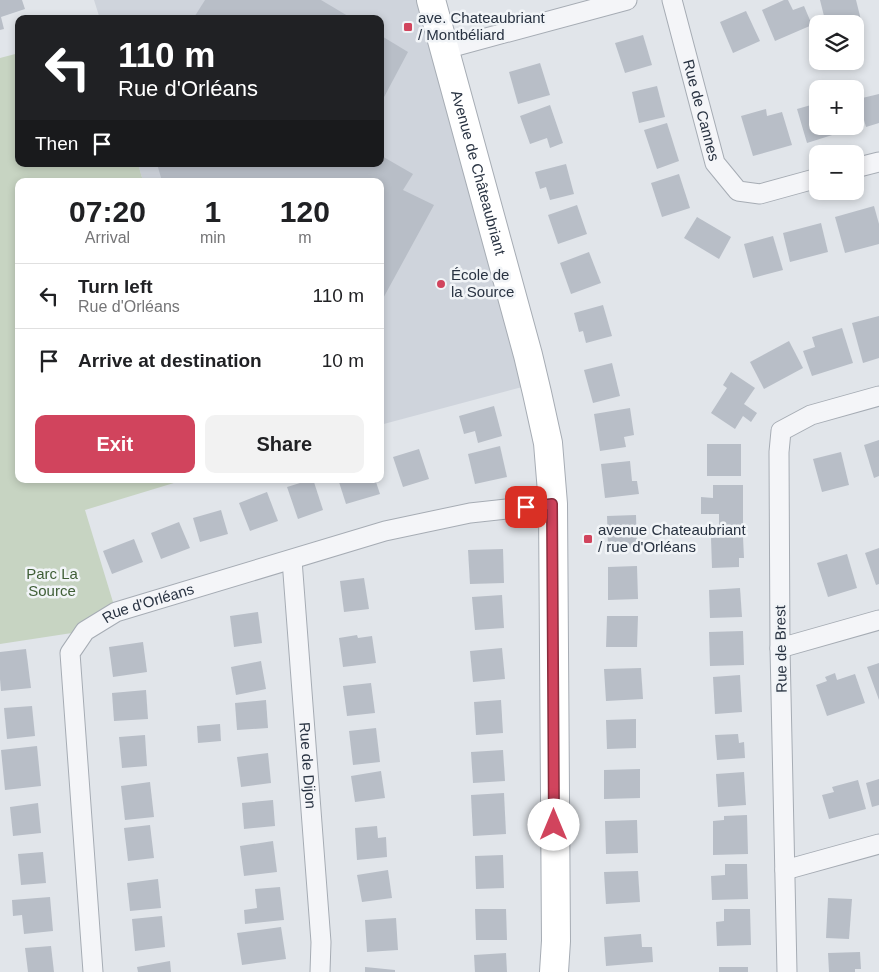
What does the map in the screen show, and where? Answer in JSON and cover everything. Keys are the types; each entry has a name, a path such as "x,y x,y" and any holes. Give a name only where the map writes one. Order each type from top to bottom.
{"street":[{"name":"Avenue de Châteaubriant","path":"431,0 528,356 548,443 552,504 556,941 554,972"},
{"path":"445,49 628,0"},
{"name":"Rue de Cannes","path":"672,0 715,163 738,190 745,192 760,194 809,180"},
{"path":"864,166 879,162"},
{"name":"Rue de Brest","path":"787,972 780,648 779,452 781,431 811,415 879,396"},
{"name":"Rue d'Orléans","path":"93,972 70,653 85,631 116,612 385,531 470,513 552,504"},
{"name":"Rue de Dijon","path":"292,560 321,942 320,972"},
{"path":"780,648 879,620"},
{"path":"785,870 879,844"}],"shaded area":[{"name":"École de la Source","path":"94,0 432,0 526,386 384,424 384,178 142,178 139,167 384,167 384,15 99,15"}],"green space":[{"name":"Parc La Source","path":"15,54 15,167 139,167 142,178 15,178 15,483 174,483 85,510 116,612 85,631 0,644 0,58"}],"building":[{"path":"0,0 22,0 25,9 1,17 4,29 0,30"},
{"path":"205,0 321,0 346,15 196,15"},
{"path":"788,0 793,10 804,6 809,18 809,26 775,41 762,10"},
{"path":"820,0 856,0 860,15 824,15"},
{"path":"746,11 760,41 733,53 720,22"},
{"path":"643,35 652,65 625,73 615,43"},
{"path":"384,37 408,52 384,97"},
{"path":"540,63 550,95 518,104 509,72"},
{"path":"657,86 665,117 639,123 632,92"},
{"path":"879,94 879,123 866,127 864,120 864,98"},
{"path":"550,105 563,143 550,148 547,138 530,144 520,116"},
{"path":"809,106 809,135 832,135 807,143 797,109"},
{"path":"766,109 767,116 782,112 792,145 753,156 741,116"},
{"path":"667,123 679,161 657,169 644,130"},
{"path":"384,157 413,174 403,190 434,205 384,297 384,178 161,178 158,167 384,167"},
{"path":"566,164 574,194 550,200 546,187 540,189 535,172"},
{"path":"679,174 690,208 662,217 651,183"},
{"path":"577,205 587,234 558,244 548,215"},
{"path":"874,206 879,224 879,244 845,253 835,217"},
{"path":"697,217 731,237 719,259 684,238"},
{"path":"821,223 828,252 790,262 783,233"},
{"path":"773,236 783,270 753,278 744,244"},
{"path":"589,252 601,283 571,294 560,263"},
{"path":"603,305 612,336 586,343 583,331 579,332 574,313"},
{"path":"879,316 879,358 863,363 852,323"},
{"path":"842,328 853,363 812,376 803,351 815,347 812,337"},
{"path":"789,341 803,368 764,389 750,362"},
{"path":"612,363 620,396 593,403 584,370"},
{"path":"731,372 755,388 744,404 757,413 751,422 743,416 735,429 711,413 727,388 723,385"},
{"path":"494,406 502,436 478,443 475,431 464,434 459,416"},
{"path":"630,408 634,435 624,437 626,447 600,451 594,414"},
{"path":"879,440 879,476 874,478 864,445"},
{"path":"707,444 741,444 741,476 707,476"},
{"path":"500,446 507,477 475,484 468,454"},
{"path":"419,449 429,479 403,487 393,457"},
{"path":"841,452 849,485 822,492 813,459"},
{"path":"630,461 632,481 637,481 639,494 605,498 601,464"},
{"path":"300,483 314,483 323,510 298,519 287,487"},
{"path":"339,483 376,483 380,494 346,504"},
{"path":"713,485 743,485 743,527 719,526 719,514 701,514 701,497 713,498"},
{"path":"267,492 278,521 250,531 239,503"},
{"path":"221,510 228,534 200,542 193,518"},
{"path":"636,515 637,548 608,548 607,516"},
{"path":"179,522 190,548 161,559 151,533"},
{"path":"743,537 744,558 739,558 739,567 712,568 711,538"},
{"path":"134,539 143,562 112,574 103,551"},
{"path":"879,548 879,584 876,585 865,553"},
{"path":"503,549 504,583 470,584 468,550"},
{"path":"847,554 857,588 828,597 817,563"},
{"path":"637,566 638,599 608,600 608,567"},
{"path":"364,578 369,609 344,612 340,581"},
{"path":"740,588 742,617 710,618 709,590"},
{"path":"502,595 504,628 475,630 472,597"},
{"path":"258,612 262,643 234,647 230,616"},
{"path":"607,616 638,616 637,647 606,647"},
{"path":"743,631 744,665 710,666 709,632"},
{"path":"357,635 358,638 372,636 376,663 343,667 339,638"},
{"path":"143,642 147,672 113,677 109,647"},
{"path":"502,648 505,679 473,682 470,651"},
{"path":"26,649 31,688 1,691 0,652"},
{"path":"261,661 266,689 236,695 231,667"},
{"path":"879,663 879,700 867,667"},
{"path":"641,668 643,699 606,701 604,669"},
{"path":"835,673 837,680 855,674 865,703 827,716 816,685 827,681 825,677"},
{"path":"740,675 742,712 715,714 713,677"},
{"path":"371,683 375,713 347,716 343,686"},
{"path":"146,690 148,719 114,721 112,693"},
{"path":"266,700 268,728 237,730 235,703"},
{"path":"501,700 503,733 476,735 474,702"},
{"path":"32,706 35,736 7,739 4,708"},
{"path":"636,719 636,748 607,749 606,720"},
{"path":"220,724 221,741 198,743 197,726"},
{"path":"376,728 380,762 353,765 349,731"},
{"path":"738,734 739,743 744,742 745,758 717,760 715,735"},
{"path":"145,735 147,766 122,768 119,737"},
{"path":"37,746 41,786 5,790 1,750"},
{"path":"503,750 505,781 473,783 471,752"},
{"path":"268,753 271,783 241,787 237,757"},
{"path":"640,769 640,798 604,799 604,770"},
{"path":"381,771 385,798 355,802 351,776"},
{"path":"744,772 746,805 718,807 716,774"},
{"path":"879,779 879,805 872,807 866,783"},
{"path":"858,780 866,809 829,819 822,795 834,792 832,787"},
{"path":"150,782 154,817 125,820 121,786"},
{"path":"504,793 506,834 473,836 471,795"},
{"path":"273,800 275,826 244,829 242,803"},
{"path":"38,803 41,833 13,836 10,807"},
{"path":"747,815 748,854 713,855 713,821 724,820 724,816"},
{"path":"637,820 638,853 606,854 605,821"},
{"path":"150,825 154,858 128,861 124,828"},
{"path":"377,826 378,838 386,837 387,857 357,860 355,828"},
{"path":"273,841 277,872 244,876 240,846"},
{"path":"43,852 46,883 21,885 18,854"},
{"path":"503,855 504,888 476,889 475,856"},
{"path":"725,864 747,864 748,899 712,900 711,876 725,875"},
{"path":"388,870 392,898 362,902 357,875"},
{"path":"638,871 640,902 606,904 604,872"},
{"path":"158,879 161,908 130,911 127,883"},
{"path":"280,887 284,920 245,924 244,910 257,908 255,889"},
{"path":"50,897 53,931 24,934 22,915 13,916 12,900"},
{"path":"828,898 852,899 849,939 826,938"},
{"path":"475,909 506,909 507,940 476,940"},
{"path":"724,909 750,909 751,945 717,946 716,922 724,921"},
{"path":"162,916 165,947 135,951 132,919"},
{"path":"396,918 398,950 367,952 365,920"},
{"path":"281,927 286,959 242,965 237,933"},
{"path":"641,934 642,947 652,947 653,962 606,966 604,937"},
{"path":"51,946 54,972 28,972 25,948"},
{"path":"860,952 861,969 855,969 855,972 829,972 828,953"},
{"path":"506,953 507,972 475,972 474,955"},
{"path":"170,961 171,972 138,972 137,967"},
{"path":"365,967 395,970 395,972 365,972"},
{"path":"719,967 748,967 748,972 719,972"}],"place":[{"name":"ave. Chateaubriant / Montbéliard","path":"408,27"},
{"name":"École de la Source","path":"441,284"},
{"name":"avenue Chateaubriant / rue d'Orléans","path":"588,539"}],"route":[{"path":"526,507 552,504 554,825"}]}
